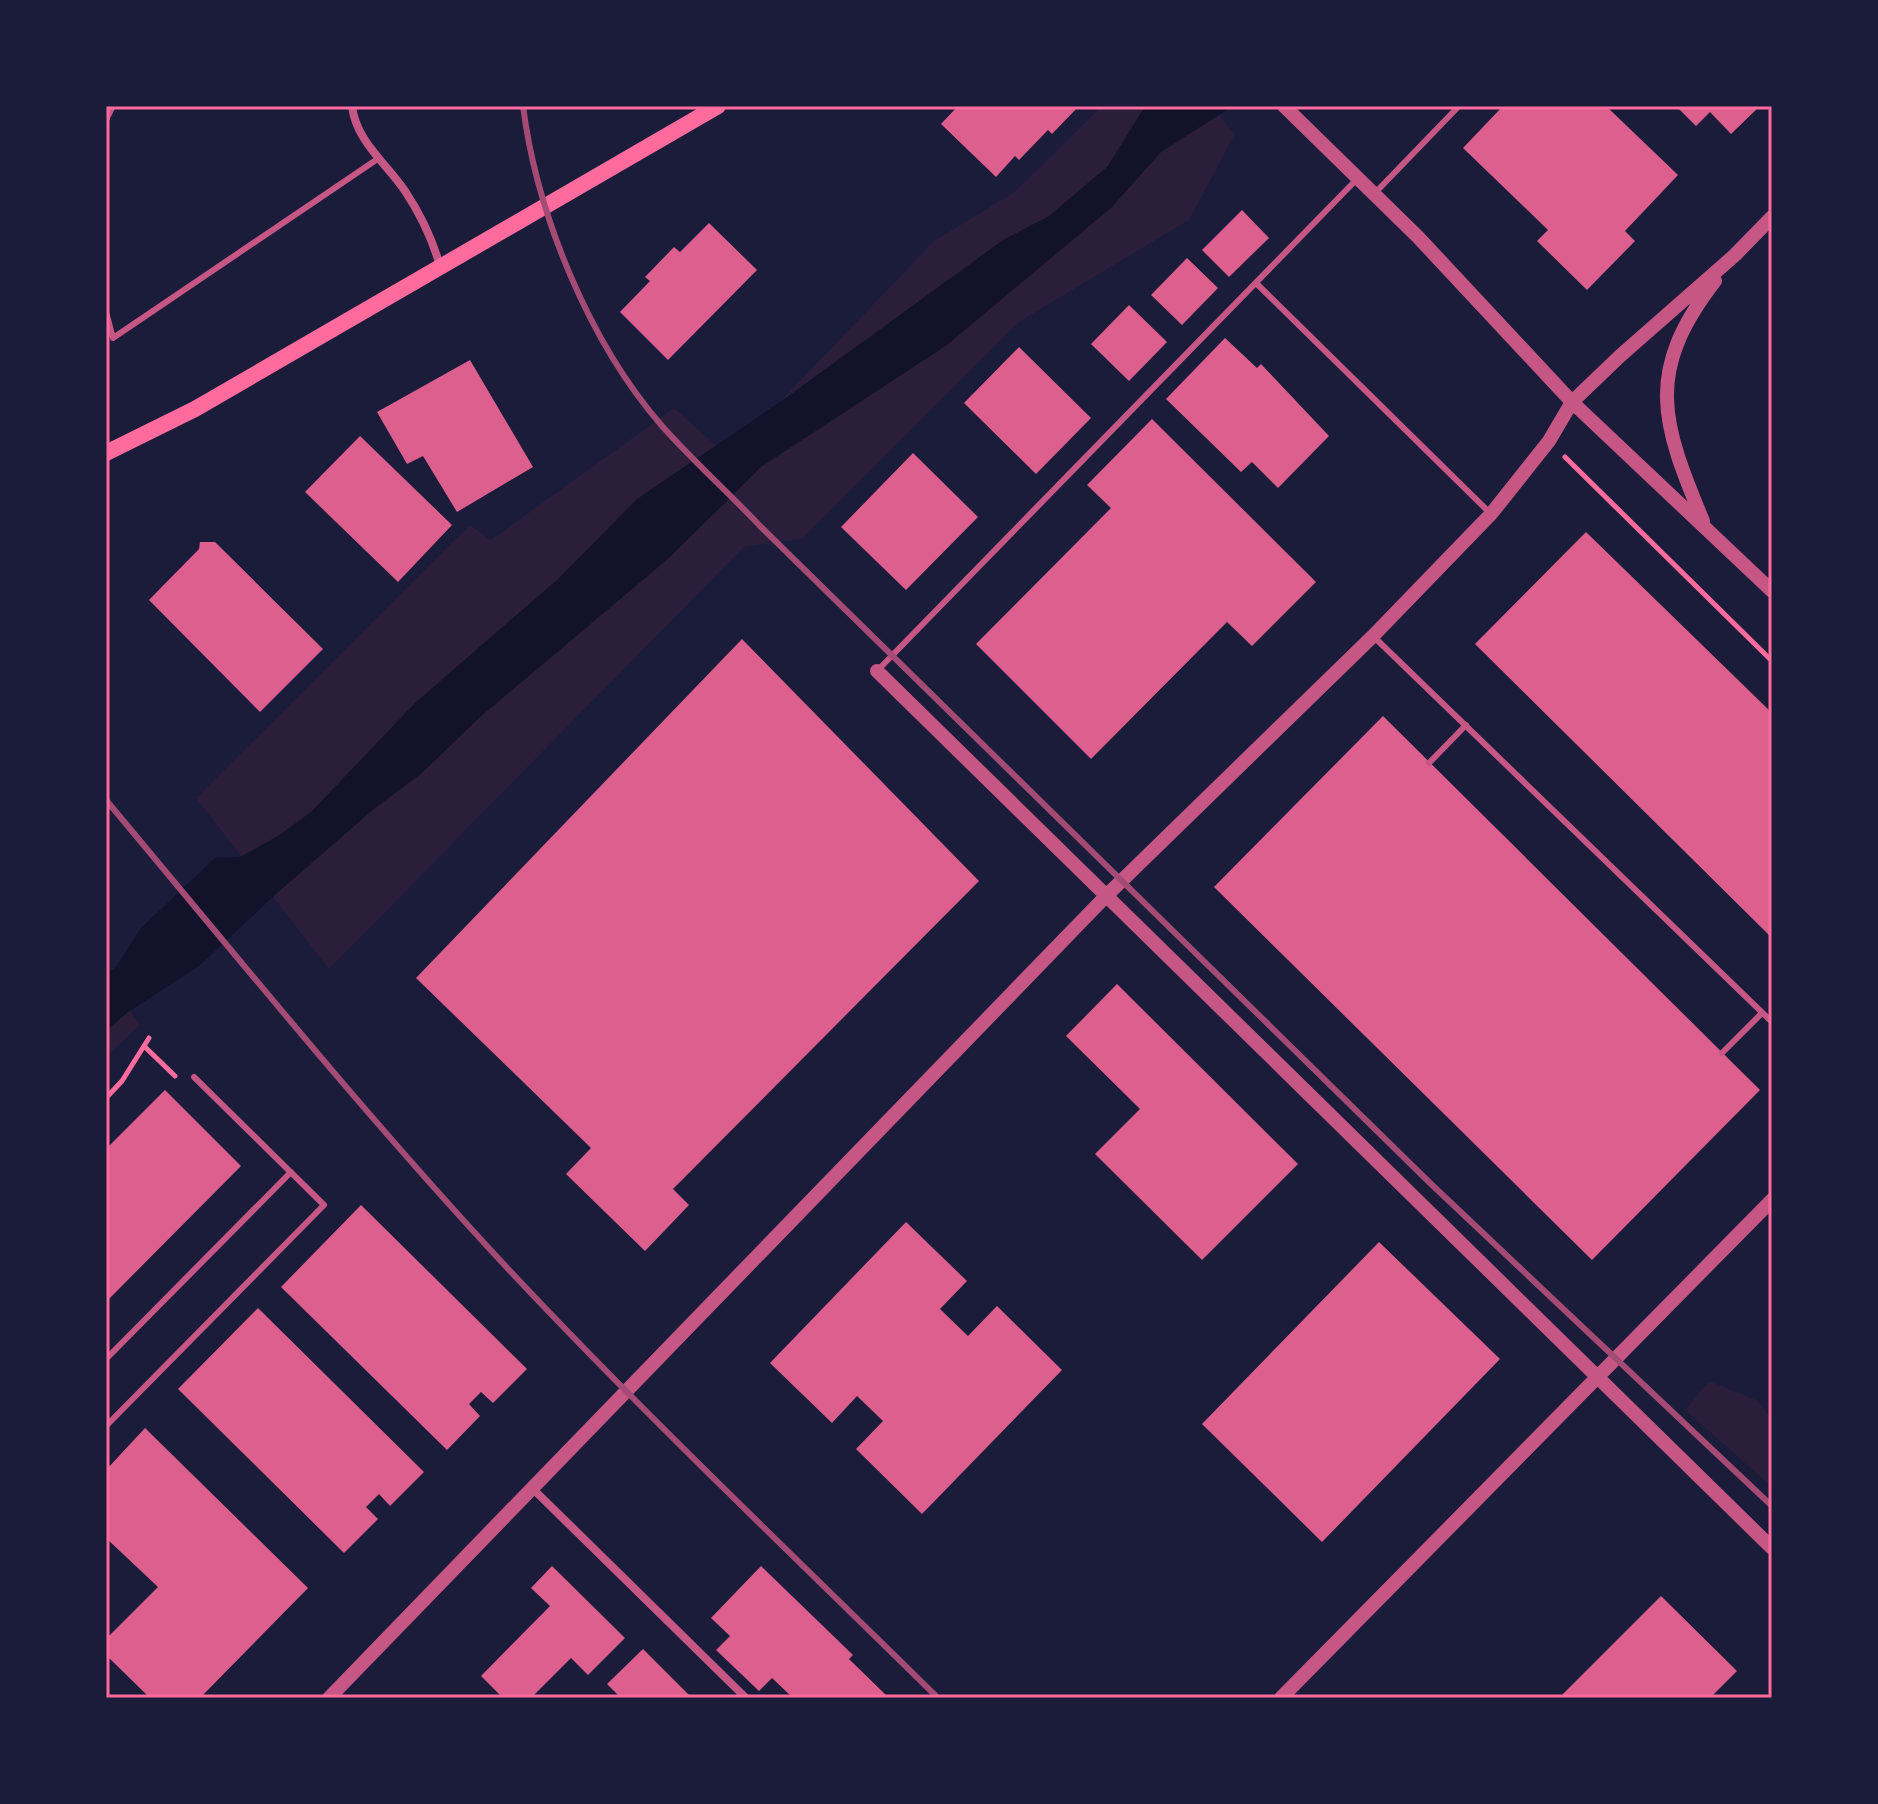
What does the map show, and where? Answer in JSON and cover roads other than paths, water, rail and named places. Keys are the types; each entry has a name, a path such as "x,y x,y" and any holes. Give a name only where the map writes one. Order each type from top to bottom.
{"main road":[{"path":"106,453 195,409 718,106"}],"street":[{"path":"352,106 360,133 405,191 429,232 440,266"},
{"path":"1284,106 1375,194 1572,402 1772,591"},
{"path":"329,1698 1107,895 1373,636 1491,514 1549,441 1572,402 1735,255 1772,217"},
{"path":"1705,527 1675,456 1665,407 1668,369 1686,324 1735,255"},
{"path":"877,671 1772,1548"},
{"path":"1281,1698 1772,1200"},
{"path":"531,1487 746,1698"}],"lane":[{"path":"106,120 113,106"},
{"path":"1375,194 1459,106"},
{"path":"106,312 113,338 379,158"},
{"path":"877,671 1358,178"},
{"path":"1256,283 1491,514"},
{"path":"1373,636 1772,1022"},
{"path":"1429,763 1466,725"},
{"path":"1722,1053 1762,1013"},
{"path":"108,1421 324,1205 194,1077"},
{"path":"106,1359 291,1172"}],"railway":[{"path":"523,106 540,190 570,275 611,356 662,426 760,526 1430,1183 1772,1506"},
{"path":"106,800 458,1215 669,1434 938,1698"}]}
